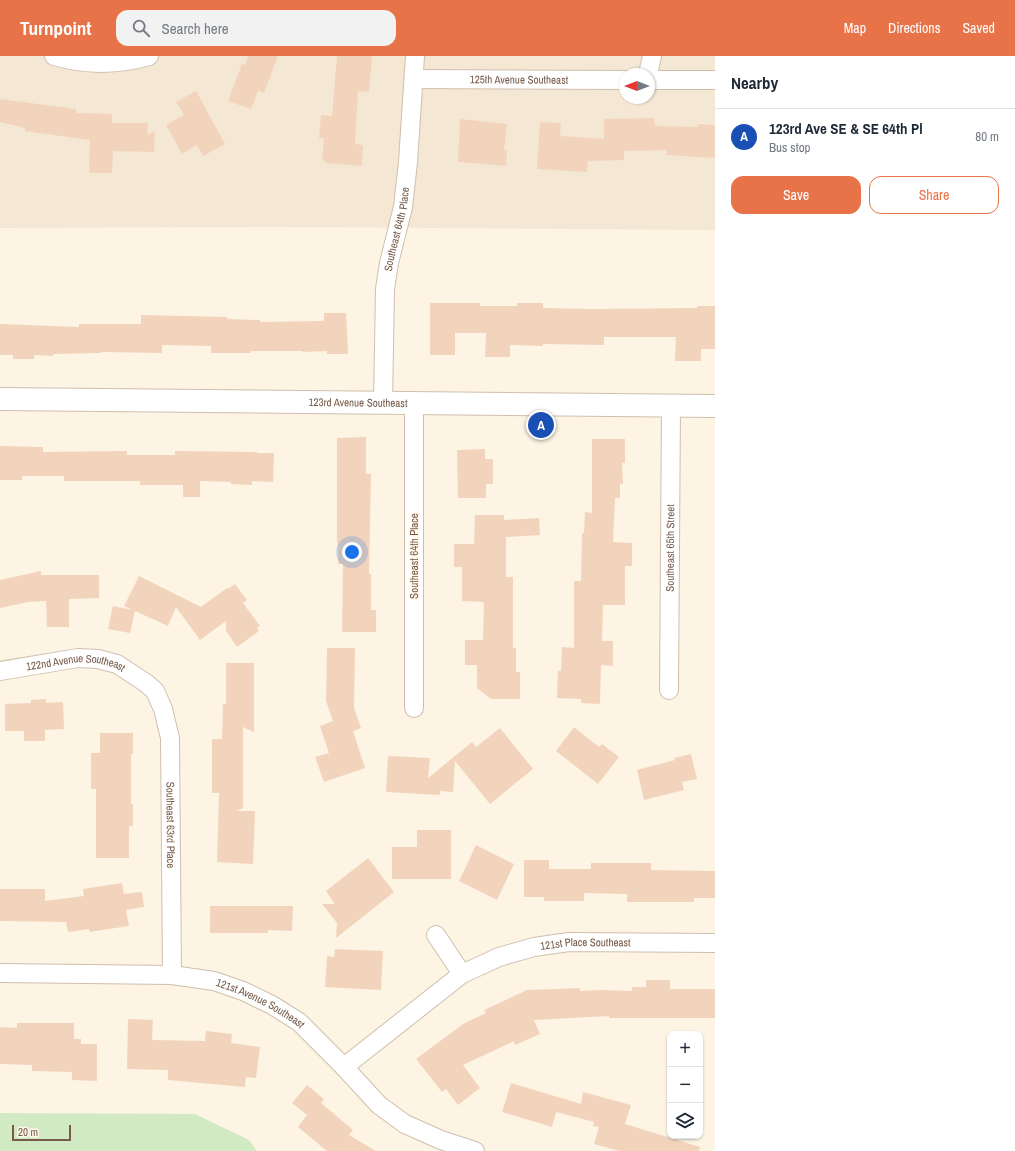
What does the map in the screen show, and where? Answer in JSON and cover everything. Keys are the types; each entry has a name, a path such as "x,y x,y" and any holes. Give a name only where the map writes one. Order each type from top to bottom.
{"street":[{"path":"54,56 64,59 109,63 149,56"},
{"name":"Southeast 64th Place","path":"383,403 384,289 403,207 415,56"},
{"path":"649,68 652,56"},
{"name":"125th Avenue Southeast","path":"414,79 619,80"},
{"path":"655,80 715,80"},
{"name":"123rd Avenue Southeast","path":"0,399 715,406"},
{"name":"Southeast 64th Place","path":"414,404 414,708"},
{"name":"Southeast 65th Street","path":"669,690 671,406"},
{"name":"122nd Avenue Southeast","path":"0,671 78,658 98,659 117,664 146,683"},
{"name":"Southeast 63rd Place","path":"146,683 155,691 163,709 170,738 172,974"},
{"path":"436,935 462,974"},
{"name":"121st Place Southeast","path":"344,1067 462,974 500,957 534,947 569,942 715,942"},
{"name":"121st Avenue Southeast","path":"0,973 172,974 214,982 243,991 272,1005 299,1022 379,1105 405,1124 441,1140 475,1151"}],"shaded area":[{"path":"0,56 715,56 715,230 289,227 0,228"}],"green space":[{"path":"0,1113 195,1114 249,1140 257,1151 0,1151"}],"building":[{"path":"248,56 278,56 264,93 258,91 251,109 228,101 242,64 245,65"},
{"path":"337,56 372,56 369,92 358,91 355,144 363,145 362,166 325,163 325,161 322,160 324,138 319,138 321,115 332,116"},
{"path":"196,91 225,144 203,156 197,145 182,154 166,125 184,115 176,102"},
{"path":"0,99 76,109 76,113 112,114 112,123 148,123 147,135 155,131 154,152 113,151 112,173 89,173 90,140 25,131 25,128 0,122"},
{"path":"654,118 655,126 698,127 698,124 715,125 715,158 667,155 667,150 624,151 624,160 588,161 587,172 537,169 540,122 561,123 560,136 604,139 604,119"},
{"path":"460,119 507,124 504,150 507,151 506,166 458,162"},
{"path":"430,303 480,303 480,306 517,306 517,303 543,303 543,308 593,309 697,308 697,306 715,306 715,349 701,349 701,361 675,361 676,337 604,337 604,345 510,345 510,357 485,357 486,333 455,333 455,355 430,355"},
{"path":"324,313 346,313 348,354 327,354 327,351 251,351 250,353 211,353 211,346 162,345 162,353 101,352 53,354 53,356 34,355 34,359 13,359 13,355 0,355 0,324 79,327 79,324 141,324 141,315 227,317 227,319 260,320 260,322 324,321"},
{"path":"366,437 366,474 371,474 369,574 371,574 371,610 376,610 376,632 342,632 343,564 338,564 337,543 337,438"},
{"path":"592,439 625,439 625,463 622,463 623,484 620,484 620,498 615,498 613,542 632,543 632,566 625,566 625,605 603,605 602,641 613,641 613,666 601,665 600,704 581,703 581,699 557,698 558,671 561,671 562,647 574,648 574,581 581,581 582,533 584,533 585,512 592,513"},
{"path":"0,446 43,447 43,452 127,451 127,455 175,455 175,451 274,453 273,482 252,481 252,485 231,484 231,482 200,481 200,497 183,497 183,485 140,485 140,481 64,481 64,476 22,476 22,480 0,480"},
{"path":"485,449 485,459 493,459 493,484 486,484 486,498 458,498 457,450"},
{"path":"475,515 504,515 504,520 539,518 540,535 506,537 506,577 513,577 513,648 516,648 516,672 520,672 520,699 491,699 477,688 477,665 465,665 465,640 483,640 484,604 483,602 462,601 462,567 454,567 454,544 474,544"},
{"path":"41,571 41,575 99,575 99,598 69,599 69,627 47,627 46,601 28,602 0,608 0,580"},
{"path":"139,576 201,607 235,584 247,600 243,603 260,626 257,628 259,631 237,647 226,631 226,621 200,640 176,607 168,626 135,611 130,633 108,629 113,606 133,610 124,606"},
{"path":"327,648 355,648 354,708 361,728 353,731 365,768 324,782 315,757 329,753 320,726 333,721 326,701"},
{"path":"226,663 254,663 254,732 243,727 243,808 236,811 255,811 253,864 217,862 219,793 212,793 212,739 222,739 223,704 226,704"},
{"path":"46,699 46,703 63,702 64,729 45,730 45,741 24,741 24,731 5,731 5,704 31,703 31,700"},
{"path":"574,727 599,747 602,744 619,757 598,784 556,751"},
{"path":"500,728 533,769 490,804 455,761 453,792 440,791 440,795 386,792 388,756 430,758 428,778 472,742 476,747"},
{"path":"100,733 133,733 133,754 131,754 131,804 133,804 133,826 129,826 129,858 96,858 96,789 91,789 91,753 100,753"},
{"path":"691,754 697,779 682,782 684,790 644,800 637,770 675,760 674,758"},
{"path":"417,830 451,830 451,879 392,879 392,847 417,847"},
{"path":"476,845 514,864 497,900 459,881"},
{"path":"368,858 394,892 336,938 337,923 322,904 335,904 326,891"},
{"path":"524,860 549,860 549,869 591,869 591,863 651,863 651,870 715,871 715,898 694,898 694,902 627,902 627,894 584,893 584,901 544,901 544,897 524,897"},
{"path":"122,883 124,894 142,892 144,907 126,910 129,926 89,932 89,929 68,932 66,922 0,921 0,889 45,889 45,901 84,896 83,889"},
{"path":"210,906 293,906 292,931 268,930 268,933 210,933"},
{"path":"335,949 383,951 381,990 325,987 327,956 334,957"},
{"path":"646,980 670,980 670,989 715,989 715,1018 609,1018 609,1016 534,1020 540,1034 515,1045 514,1041 463,1065 480,1088 458,1105 446,1089 442,1092 416,1059 463,1024 486,1013 484,1010 527,990 580,988 580,991 632,991 632,987 646,987"},
{"path":"128,1019 153,1020 152,1040 205,1041 206,1031 232,1034 231,1043 260,1047 256,1078 246,1077 245,1087 168,1080 168,1070 127,1069"},
{"path":"17,1023 74,1023 74,1039 81,1039 81,1044 97,1044 97,1081 72,1080 72,1072 32,1071 32,1065 0,1064 0,1027 17,1028"},
{"path":"511,1083 581,1104 583,1092 631,1105 625,1124 667,1137 667,1139 674,1139 700,1147 699,1151 619,1151 594,1144 599,1127 593,1126 594,1122 556,1112 552,1127 502,1112"},
{"path":"307,1085 324,1099 321,1103 353,1130 349,1135 376,1151 327,1151 298,1127 307,1115 292,1103"}],"place":[{"name":"123rd Ave SE & SE 64th Pl","path":"541,425"}]}
